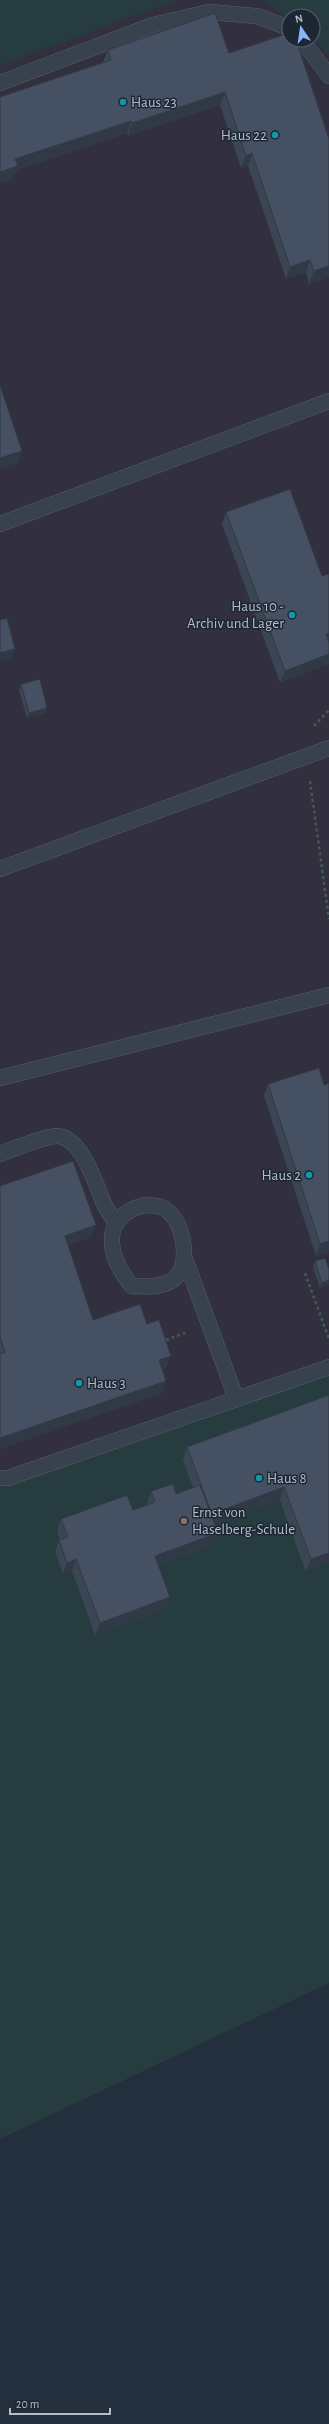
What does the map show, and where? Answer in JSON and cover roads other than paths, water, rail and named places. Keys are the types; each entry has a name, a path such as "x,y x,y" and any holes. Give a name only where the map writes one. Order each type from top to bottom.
{"lane":[{"path":"0,83 153,25 209,12 257,16 281,25"},
{"path":"308,48 329,76"},
{"path":"0,524 329,401"},
{"path":"0,870 329,748"},
{"path":"0,1078 329,994"},
{"path":"0,1154 56,1136 68,1138 75,1144 97,1184 102,1201 116,1223"},
{"path":"184,1256 180,1273 169,1282 156,1286 132,1286 123,1276 113,1252 111,1237 116,1223 121,1216 132,1208 145,1205 159,1206 176,1220 181,1232 184,1256 236,1398"},
{"path":"0,1478 8,1478 329,1367"}],"place":[{"name":"Haus 23","path":"123,102"},
{"name":"Haus 22","path":"275,135"},
{"name":"Haus 10 - Archiv und Lager","path":"292,615"},
{"name":"Haus 2","path":"309,1175"},
{"name":"Haus 3","path":"79,1383"},
{"name":"Haus 8","path":"259,1478"},
{"name":"Ernst von Haselberg-Schule","path":"184,1521"}]}
